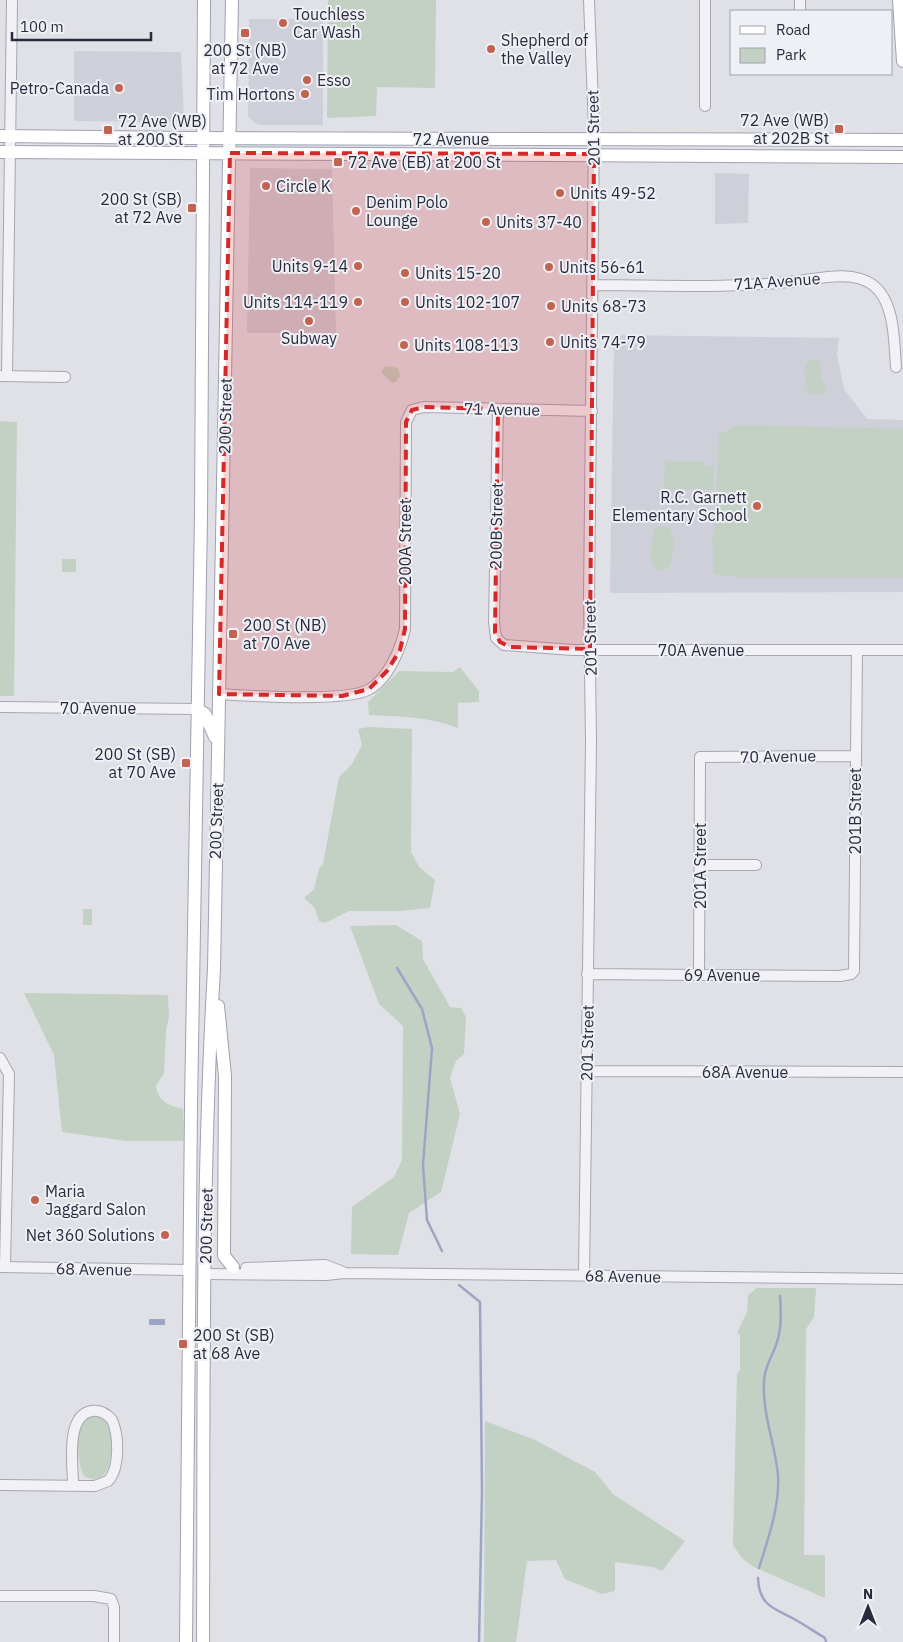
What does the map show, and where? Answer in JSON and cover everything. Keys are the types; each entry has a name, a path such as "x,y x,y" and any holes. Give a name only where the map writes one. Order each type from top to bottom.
{"main road":[{"name":"200 Street","path":"186,1642 189,1270 201,517 204,0"},
{"name":"200 Street","path":"203,1642 205,1274 210,1035 214,969 232,0"},
{"path":"900,0 903,61"},
{"name":"72 Avenue","path":"5,136 230,139 903,140"},
{"name":"72 Avenue","path":"5,152 903,157"},
{"path":"197,709 205,714 218,746"},
{"path":"214,969 226,1076 224,1256 233,1267"}],"street":[{"path":"12,0 5,136 4,376 65,377"},
{"name":"201 Street","path":"584,1275 591,732 594,154 589,0"},
{"path":"705,0 706,106"},
{"name":"71A Avenue","path":"593,285 761,285 826,277 861,278 874,285 889,310 896,367"},
{"name":"71 Avenue","path":"412,410 424,406 592,411"},
{"name":"200B Street","path":"498,408 494,622 496,638 500,642"},
{"name":"200A Street","path":"219,694 342,696 369,690 387,671 400,650 405,629 406,422 412,410"},
{"name":"70A Avenue","path":"500,642 517,648 903,650"},
{"name":"201B Street","path":"854,971 857,650"},
{"name":"70 Avenue","path":"0,707 197,709"},
{"name":"70 Avenue","path":"700,757 855,756"},
{"name":"201A Street","path":"699,975 700,757"},
{"path":"700,865 756,865"},
{"name":"69 Avenue","path":"587,974 840,976 851,974 854,971"},
{"path":"0,1058 9,1074 2,1266"},
{"name":"68A Avenue","path":"586,1071 903,1072"},
{"name":"68 Avenue","path":"2,1266 189,1270"},
{"name":"68 Avenue","path":"233,1267 325,1266 344,1273"},
{"name":"68 Avenue","path":"205,1274 326,1275 344,1273 903,1279"},
{"path":"0,1485 73,1485 101,1485 108,1481 114,1472 115,1427 111,1418 104,1413 90,1411 81,1415 76,1421 73,1436 73,1485"},
{"path":"0,1596 94,1596 111,1599 114,1607 114,1642"}],"highlighted area":[{"path":"230,153 594,154 590,649 510,647 500,642 495,632 498,409 424,407 412,410 406,422 405,629 400,650 387,671 369,689 342,696 219,694"}],"shaded area":[{"path":"249,19 323,19 323,125 258,125 248,117"},
{"path":"74,51 181,52 184,122 74,121"},
{"path":"250,168 332,169 336,333 247,333"},
{"path":"715,173 749,174 748,223 715,224"},
{"name":"R.C. Garnett Elementary School","path":"614,335 839,338 837,354 844,389 867,419 903,420 903,592 610,593"}],"green space":[{"path":"328,0 436,0 435,88 377,87 376,116 327,118"},
{"path":"810,360 820,361 821,378 827,390 824,393 810,394 808,390 805,381 805,371"},
{"path":"385,366 398,368 400,376 396,382 392,383 381,372"},
{"path":"0,421 17,422 14,696 0,696"},
{"path":"739,425 903,429 903,577 740,577 713,574 714,547 711,546 715,527 719,434"},
{"path":"665,461 705,461 705,466 714,467 713,490 664,489"},
{"path":"659,526 669,527 671,531 673,555 670,566 667,569 657,570 651,562 653,531"},
{"path":"62,559 76,559 76,572 62,572"},
{"path":"460,667 479,691 479,702 458,703 458,728 425,719 369,715 368,702 399,671 453,672"},
{"path":"369,727 412,729 411,852 419,867 435,880 430,908 400,911 349,911 325,923 319,921 314,907 304,898 314,889 319,869 323,864 339,777 352,764 362,745 358,729"},
{"path":"83,909 92,909 92,925 83,925"},
{"path":"396,925 422,941 423,959 450,1007 461,1008 466,1017 464,1054 456,1061 450,1078 460,1114 441,1192 409,1213 398,1255 351,1254 352,1207 394,1177 402,1160 403,1026 379,1004 350,926"},
{"path":"24,993 168,995 169,1017 166,1030 164,1073 156,1086 159,1095 165,1102 183,1109 184,1141 127,1141 62,1132 54,1055"},
{"path":"757,1288 816,1288 814,1317 806,1329 804,1555 825,1555 825,1598 752,1566 742,1558 733,1545 737,1373 740,1370 740,1335 737,1333 747,1312 748,1295"},
{"path":"93,1416 104,1419 108,1425 111,1443 110,1462 107,1470 102,1477 96,1480 85,1477 79,1460 78,1445 80,1426 85,1420"},
{"path":"485,1421 533,1439 595,1472 613,1494 685,1541 662,1571 653,1567 615,1562 615,1591 602,1594 565,1579 556,1560 527,1561 516,1642 484,1642"}],"water":[{"path":"149,1319 165,1319 165,1325 149,1325"}],"waterway":[{"path":"397,968 422,1009 432,1048 423,1165 427,1220 442,1251"},
{"path":"459,1285 480,1302 482,1492 479,1642"},
{"path":"759,1568 773,1522 778,1487 778,1475 765,1405 764,1376 779,1333 781,1315 780,1296"},
{"path":"758,1578 761,1595 769,1605 825,1638 826,1642"}],"place":[{"name":"Touchless Car Wash","path":"283,23"},
{"name":"200 St (NB) at 72 Ave","path":"245,33"},
{"name":"Shepherd of the Valley","path":"491,49"},
{"name":"Esso","path":"307,80"},
{"name":"Petro-Canada","path":"119,88"},
{"name":"Tim Hortons","path":"305,94"},
{"name":"72 Ave (WB) at 202B St","path":"839,129"},
{"name":"72 Ave (WB) at 200 St","path":"108,130"},
{"name":"72 Ave (EB) at 200 St","path":"338,162"},
{"name":"Circle K","path":"266,186"},
{"name":"Units 49-52","path":"560,193"},
{"name":"200 St (SB) at 72 Ave","path":"192,208"},
{"name":"Denim Polo Lounge","path":"356,211"},
{"name":"Units 37-40","path":"486,222"},
{"name":"Units 9-14","path":"358,266"},
{"name":"Units 56-61","path":"549,267"},
{"name":"Units 15-20","path":"405,273"},
{"name":"Units 114-119","path":"358,302"},
{"name":"Units 102-107","path":"405,302"},
{"name":"Units 68-73","path":"551,306"},
{"name":"Subway","path":"309,321"},
{"name":"Units 74-79","path":"550,342"},
{"name":"Units 108-113","path":"404,345"},
{"name":"R.C. Garnett Elementary School","path":"757,506"},
{"name":"200 St (NB) at 70 Ave","path":"233,634"},
{"name":"200 St (SB) at 70 Ave","path":"186,763"},
{"name":"Maria Jaggard Salon","path":"35,1200"},
{"name":"Net 360 Solutions","path":"165,1235"},
{"name":"200 St (SB) at 68 Ave","path":"183,1344"}]}
